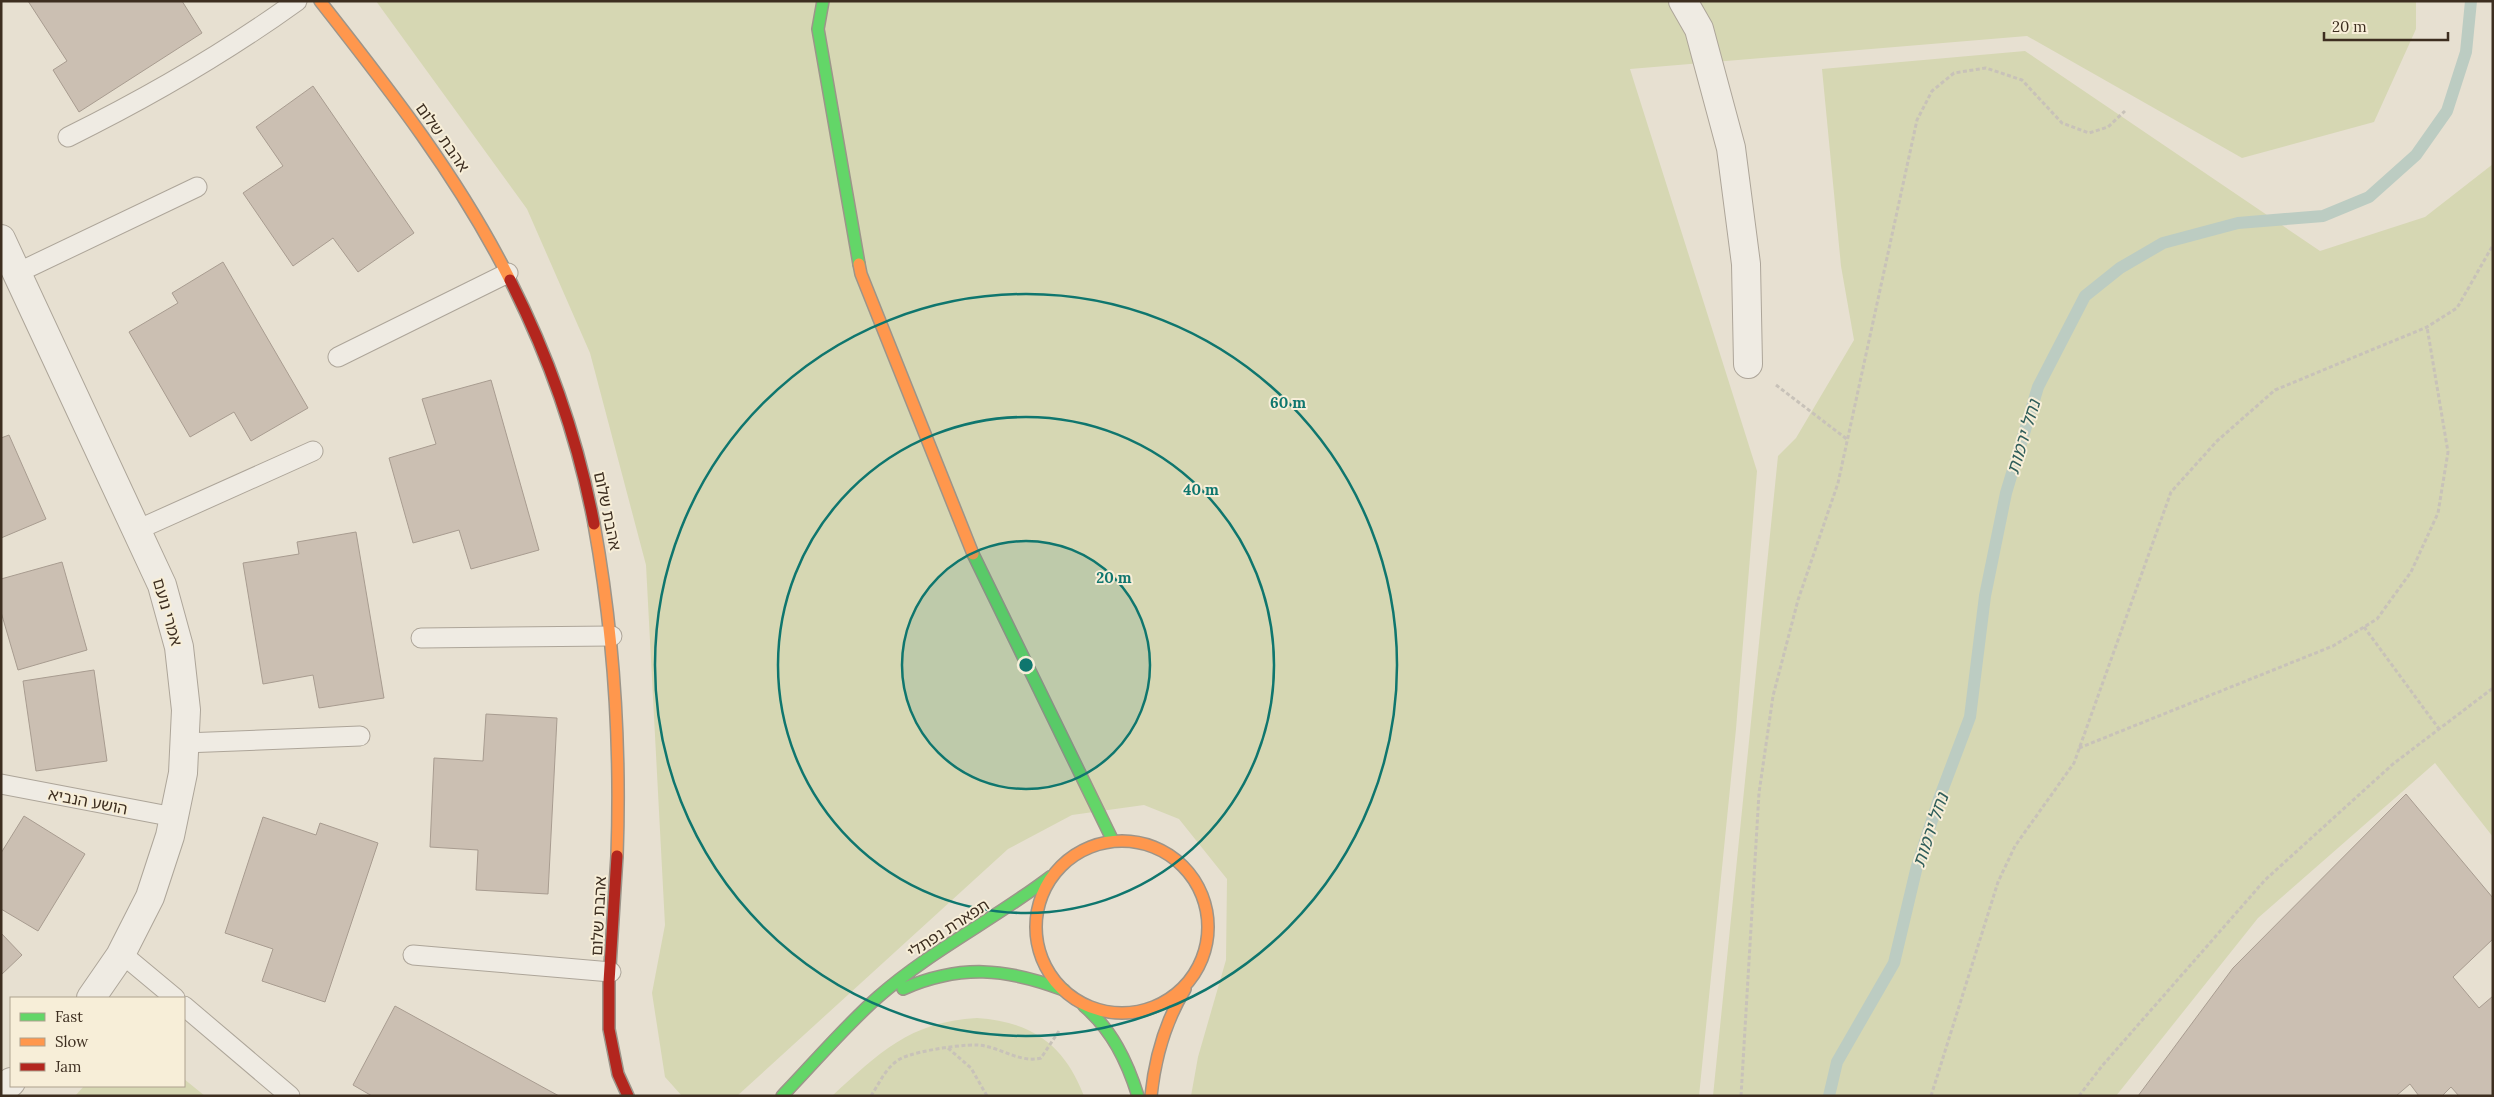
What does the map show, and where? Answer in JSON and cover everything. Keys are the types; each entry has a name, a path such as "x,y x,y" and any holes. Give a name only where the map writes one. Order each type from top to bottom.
{"street":[{"name":"אהבת שלום","path":"320,1 388,88 455,181 508,273 548,364 579,454 600,545 612,636 618,727 619,820 609,1034 618,1076 628,1096"},
{"path":"823,1 818,29 860,274 973,554 1113,841"},
{"path":"1683,1 1699,29 1731,148 1746,264 1748,364"},
{"name":"אמרי נועם","path":"1,239 162,584 179,647 186,710 183,773 170,836 150,897 121,953 91,997"},
{"path":"1138,1096 1117,1044 1094,1013 1064,990 1044,963 1036,935 1038,908 1047,884 1055,873 1074,855 1100,844 1113,841 1140,842 1165,852 1186,869 1200,892 1207,919 1206,946 1202,958 1176,1002 1164,1030 1151,1096"},
{"name":"תפארת נפתלי","path":"782,1096 861,1013 897,982 1016,903 1055,873"},
{"name":"תפארת נפתלי","path":"861,1013 909,986 932,977 967,971 1012,973 1064,990"},
{"path":"1079,1002 1104,1012 1137,1012 1169,999 1189,981"}],"lane":[{"path":"68,137 169,83 265,24 297,1"},
{"path":"17,273 197,187"},
{"path":"338,357 508,273"},
{"path":"137,530 313,451"},
{"path":"421,638 612,636"},
{"path":"184,743 360,736"},
{"name":"הושע הנביא","path":"1,784 174,817"},
{"path":"121,953 174,997"},
{"path":"413,955 611,972"},
{"path":"185,1007 290,1096"}],"path":[{"path":"1741,1096 1759,793 1773,696 1798,600 1838,483 1917,120 1932,91 1954,73 1986,68 2022,80 2062,123 2089,132 2108,127 2125,111"},
{"path":"1930,1096 1998,882 2015,846 2074,763 2171,492 2217,441 2275,390 2427,327 2456,308 2493,245"},
{"path":"2079,748 2333,646 2377,619 2411,572 2438,513 2448,452 2427,327"},
{"path":"1748,364 1848,440"},
{"path":"2364,627 2439,729"},
{"path":"2079,1096 2102,1066 2265,880 2393,764 2493,688"},
{"path":"871,1096 886,1070 903,1058 948,1048 983,1045 1023,1059 1041,1058 1079,1002"},
{"path":"948,1048 971,1068 987,1096"}],"green space":[{"path":"376,1 2416,1 2416,29 2374,122 2242,158 2027,36 1630,69 1757,471 1736,729 1699,1096 1191,1096 1198,1057 1226,960 1227,879 1179,819 1144,805 1072,815 1008,849 737,1096 682,1096 665,1077 652,993 665,925 646,565 590,353 527,209"},
{"path":"2025,51 2320,251 2425,217 2493,164 2493,837 2435,763 2258,918 2116,1096 1713,1096 1778,456 1796,438 1854,340 1841,266 1822,69"},
{"path":"977,1018 997,1020 1014,1025 1044,1039 1067,1062 1084,1096 832,1096 865,1066 897,1042 932,1026"},
{"path":"185,1080 205,1096 75,1096 83,1087 185,1087"}],"building":[{"path":"28,1 182,1 202,33 79,112 53,70 67,61"},
{"path":"313,86 414,233 358,272 333,238 293,266 243,193 283,166 256,127"},
{"path":"223,262 308,408 251,441 234,412 190,437 129,332 178,303 172,293"},
{"path":"491,380 539,550 471,569 459,530 413,543 389,458 436,444 422,399"},
{"path":"9,435 46,519 1,538 1,438"},
{"path":"356,532 384,698 319,708 313,675 263,684 243,563 299,554 297,542"},
{"path":"62,562 87,650 18,670 1,612 1,579"},
{"path":"94,670 107,761 36,771 23,681"},
{"path":"486,714 557,718 548,894 476,890 478,850 430,847 434,758 483,761"},
{"path":"2406,794 2493,898 2493,939 2453,977 2479,1008 2493,996 2493,1096 2459,1096 2451,1087 2442,1096 2419,1096 2410,1084 2396,1096 2138,1096 2233,968"},
{"path":"24,816 85,854 38,931 1,909 1,853"},
{"path":"263,817 316,835 320,823 378,843 325,1002 262,981 273,949 225,933"},
{"path":"1,933 22,955 1,975"},
{"path":"395,1006 559,1096 372,1096 353,1085"}],"waterway":[{"name":"נחל ירמות","path":"1829,1096 1837,1062 1894,963 1917,866 1939,799 1970,717 1985,596 2006,493 2038,387 2085,296 2120,268 2163,243 2238,223 2323,216 2369,197 2416,155 2447,111 2466,52 2471,1"}],"traffic: fast":[{"path":"823,1 818,29 859,264"},
{"path":"973,554 1113,841"},
{"path":"782,1096 853,1020 898,980 1050,877"},
{"path":"903,989 944,976 983,972 1003,973 1022,977 1064,990"},
{"path":"1084,1006 1103,1025 1117,1047 1129,1071 1138,1096"}],"traffic: slow":[{"path":"320,1 397,101 446,170 490,242 510,280"},
{"path":"859,264 861,274 973,554"},
{"path":"594,524 607,607 617,731 617,856"},
{"path":"1114,841 1130,841 1163,851 1177,860 1189,872 1198,886 1204,902 1208,927 1206,944 1198,968 1189,982 1177,994 1163,1003 1147,1009 1130,1013 1114,1013 1081,1003 1067,994 1055,982 1046,968 1040,952 1036,935 1036,919 1046,886 1055,872 1067,860 1081,851 1097,845 1114,841"},
{"path":"1151,1096 1155,1067 1162,1040 1172,1014 1185,989"}],"traffic: jam":[{"path":"510,280 537,339 561,399 580,461 594,524"},
{"path":"617,856 609,982 609,1029 618,1074 628,1096"}]}
